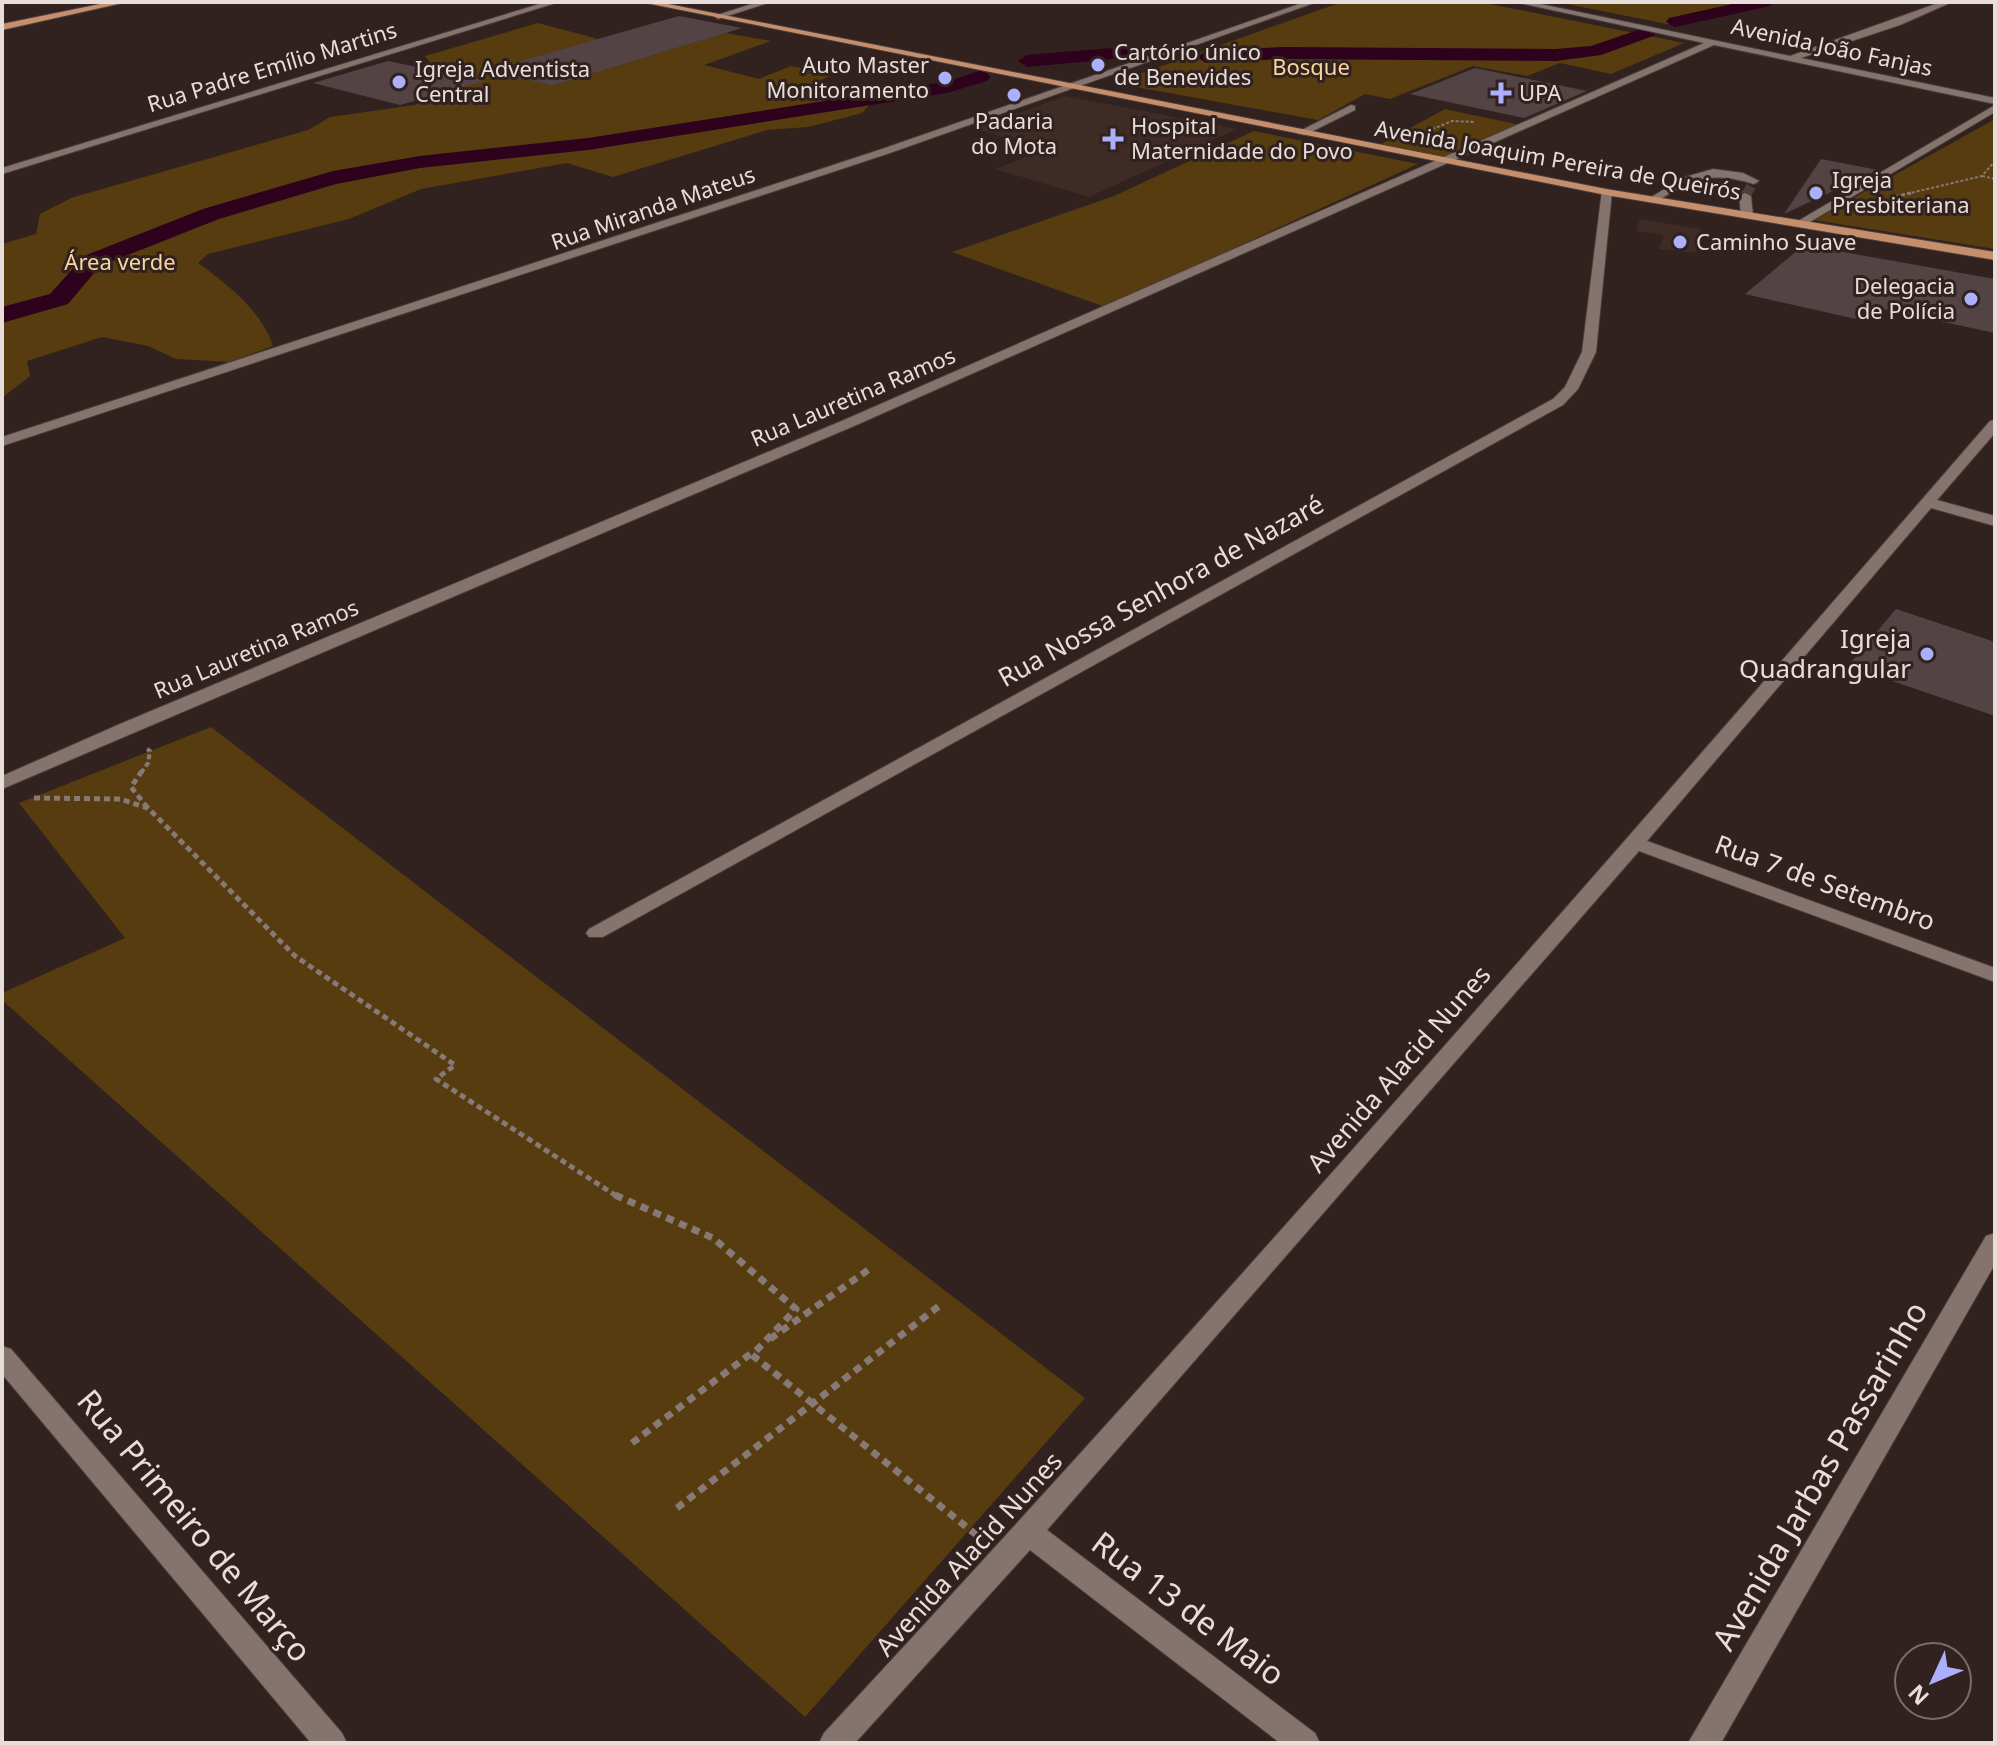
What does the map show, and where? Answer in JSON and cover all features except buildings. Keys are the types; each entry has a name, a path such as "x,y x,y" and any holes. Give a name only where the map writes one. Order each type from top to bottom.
{"main road":[{"path":"2,27 123,2"},
{"name":"Avenida Joaquim Pereira de Queirós","path":"645,2 1606,192 1995,256"}],"street":[{"name":"Rua Padre Emílio Martins","path":"2,171 555,2"},
{"path":"718,16 767,2"},
{"name":"Rua Miranda Mateus","path":"2,442 486,285 1313,2"},
{"name":"Avenida João Fanjas","path":"1519,2 1995,101"},
{"path":"1793,57 1897,23 1948,2"},
{"name":"Rua Lauretina Ramos","path":"2,783 849,423 1716,41"},
{"path":"1301,133 1351,108"},
{"path":"1799,224 1995,108"},
{"path":"1652,200 1693,175 1722,172 1742,175 1754,181"},
{"name":"Rua Nossa Senhora de Nazaré","path":"596,933 1558,402 1571,389 1589,352 1606,192"},
{"path":"1745,196 1747,215"},
{"name":"Avenida Alacid Nunes","path":"835,1743 1005,1558 1635,843 1995,424"},
{"path":"1930,503 1995,521"},
{"name":"Rua 7 de Setembro","path":"1635,843 1995,975"},
{"name":"Avenida Jarbas Passarinho","path":"1704,1743 1995,1242"},
{"name":"Rua Primeiro de Março","path":"2,1356 331,1743"},
{"name":"Rua 13 de Maio","path":"1028,1532 1304,1743"}],"path":[{"path":"1386,149 1413,141 1439,124 1452,121 1486,125 1489,127 1485,130 1499,136"},
{"path":"1982,176 1995,161"},
{"path":"1884,199 1982,176 1995,179"},
{"path":"126,728 150,751 148,763 131,787 148,808 295,956 455,1065 436,1079 626,1202 713,1238 796,1309 752,1355 1005,1558"},
{"path":"32,798 120,799 148,808"},
{"path":"632,1443 868,1270"},
{"path":"677,1508 939,1306"}],"shaded area":[{"name":"Hospital Maternidade do Povo","path":"1065,96 1237,129 1089,197 995,169 1047,149 975,129"},
{"name":"Caminho Suave","path":"1640,219 1701,229 1695,253 1659,249 1664,235 1636,231"}],"green space":[{"name":"Bosque","path":"1342,2 1480,2 1684,43 1611,74 1560,63 1527,76 1473,66 1390,99 1365,94 1318,120 1114,83"},
{"path":"1557,2 1780,2 1710,15 1694,22 1667,24"},
{"name":"Área verde","path":"538,23 598,39 491,70 552,86 725,33 771,41 704,65 759,79 791,66 812,70 808,73 830,76 791,93 838,104 874,100 862,113 808,127 767,130 613,177 567,163 421,189 349,219 208,254 198,263 252,310 273,346 229,362 176,359 148,346 102,337 27,361 30,376 2,398 2,244 36,234 40,214 71,198 308,130 330,117 415,105 446,92 458,71 433,66 425,56"},
{"path":"1445,109 1520,125 1449,159 1379,145"},
{"path":"1995,119 1995,249 1814,220"},
{"path":"1254,131 1418,164 1105,307 952,252 1114,196"},
{"path":"211,727 1085,1398 805,1717 2,1000 2,993 125,938 19,803"}],"waterway":[{"path":"1675,22 1764,2"},
{"path":"1206,57 1283,53 1556,55 1594,51 1647,32"},
{"path":"1027,61 1137,52"},
{"path":"2,315 59,299 92,261 211,214 333,178 420,162 588,144 947,87 980,77"}],"tunnel":[{"path":"1746,195 1754,181"}],"place":[{"name":"Cartório único de Benevides","path":"1098,65"},
{"name":"Auto Master Monitoramento","path":"945,78"},
{"name":"Igreja Adventista Central","path":"399,82"},
{"name":"UPA","path":"1501,93"},
{"name":"Padaria do Mota","path":"1014,95"},
{"name":"Hospital Maternidade do Povo","path":"1113,139"},
{"name":"Igreja Presbiteriana","path":"1816,193"},
{"name":"Caminho Suave","path":"1680,242"},
{"name":"Delegacia de Polícia","path":"1971,299"},
{"name":"Igreja Quadrangular","path":"1927,654"}]}
